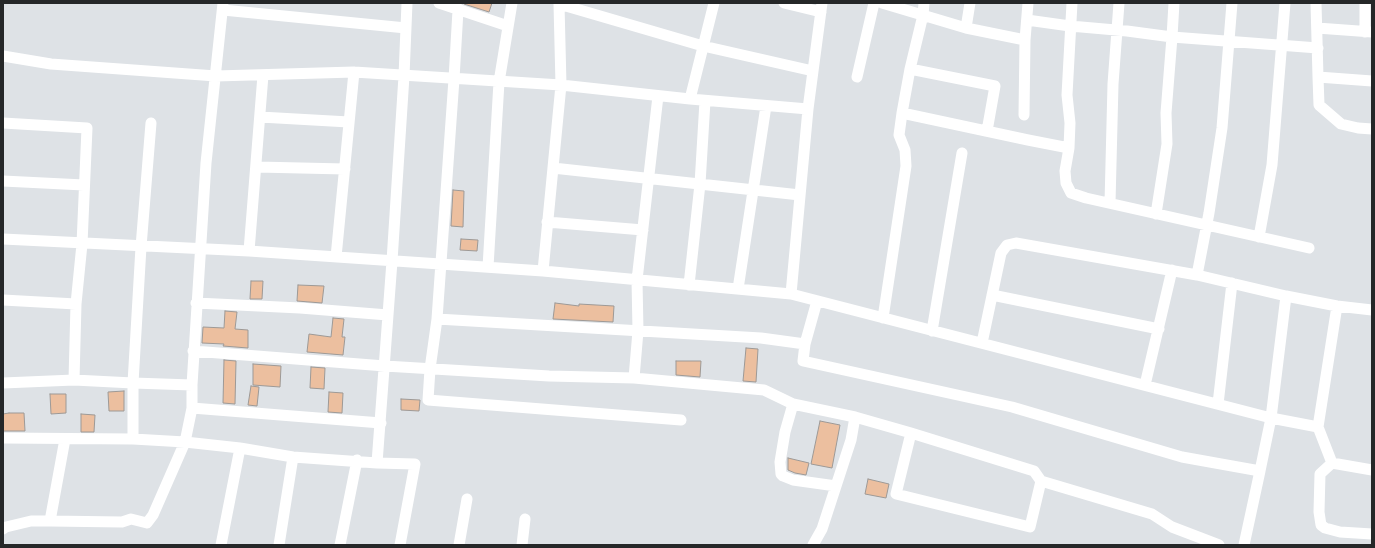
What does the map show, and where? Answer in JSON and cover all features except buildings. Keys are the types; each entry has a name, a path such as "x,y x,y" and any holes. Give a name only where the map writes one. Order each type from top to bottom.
{"street":[{"path":"377,462 385,366 408,3"},
{"path":"438,3 456,7 508,26"},
{"path":"488,267 499,82 512,3"},
{"path":"543,270 561,86 558,3 703,46 813,71"},
{"path":"690,99 714,3"},
{"path":"784,3 821,7 808,109 791,294"},
{"path":"857,77 874,3"},
{"path":"882,3 966,28 1025,40"},
{"path":"883,318 906,166 905,150 899,135 910,69 923,15 924,3"},
{"path":"966,28 970,3"},
{"path":"1024,115 1025,40 1028,3"},
{"path":"1072,3 1067,95 1070,123 1069,148 1065,171 1066,182 1071,192 1156,214 1309,248"},
{"path":"1110,203 1113,91 1119,3"},
{"path":"1156,214 1167,144 1166,113 1174,3"},
{"path":"1197,275 1207,225 1222,128 1232,3"},
{"path":"1259,237 1272,165 1285,3"},
{"path":"1316,3 1319,105 1341,124 1358,128 1372,129"},
{"path":"1317,28 1369,32 1365,3"},
{"path":"3,529 31,521 50,520 122,522 131,519 147,523 153,515 185,442 192,408 193,351 206,163 223,6 406,28"},
{"path":"456,7 454,79 437,319 430,369 428,400 681,420"},
{"path":"1027,20 1172,37 1229,40 1318,48"},
{"path":"3,56 51,64 216,76 354,72 561,86 808,109"},
{"path":"910,69 995,86 987,131"},
{"path":"336,257 354,72"},
{"path":"249,251 263,75"},
{"path":"1318,77 1372,81"},
{"path":"634,378 638,331 638,280 658,96"},
{"path":"690,284 700,184 705,100"},
{"path":"738,289 766,106"},
{"path":"902,113 1069,148"},
{"path":"260,117 349,122"},
{"path":"3,123 87,128 82,244 76,304 74,380"},
{"path":"133,438 133,383 141,247 151,123"},
{"path":"932,331 962,153"},
{"path":"256,167 345,169"},
{"path":"553,168 800,195"},
{"path":"3,181 84,185"},
{"path":"547,222 643,230"},
{"path":"3,240 141,247 200,248 543,270 791,294 1272,418 1318,427"},
{"path":"982,343 1001,253 1007,245 1016,243 1172,270 1337,306 1372,310"},
{"path":"1145,385 1172,270"},
{"path":"1218,404 1232,284"},
{"path":"992,295 1159,329"},
{"path":"1244,545 1272,418 1286,296"},
{"path":"3,300 76,304"},
{"path":"817,301 805,344 803,361 1012,407 1182,458 1260,471"},
{"path":"196,303 300,308 388,315"},
{"path":"1332,463 1318,427 1337,306"},
{"path":"437,319 761,338 805,344"},
{"path":"193,351 430,369 549,376 634,378 764,390 793,404 855,417 1034,471 1041,481 1152,514 1172,527 1219,545"},
{"path":"3,382 74,380 192,385"},
{"path":"793,404 785,432 780,462 780,474 793,480 836,486"},
{"path":"192,408 381,423"},
{"path":"813,545 822,530 851,440 855,417"},
{"path":"911,433 896,494 1030,527 1041,481"},
{"path":"3,438 133,438 240,448 293,457 415,464 400,545"},
{"path":"50,520 65,439"},
{"path":"220,545 240,448"},
{"path":"279,545 293,457"},
{"path":"340,545 357,460"},
{"path":"1332,463 1372,470"},
{"path":"1332,463 1320,474 1319,512 1321,525 1325,528 1340,532 1372,534"},
{"path":"459,545 467,499"},
{"path":"522,545 525,519"}]}
